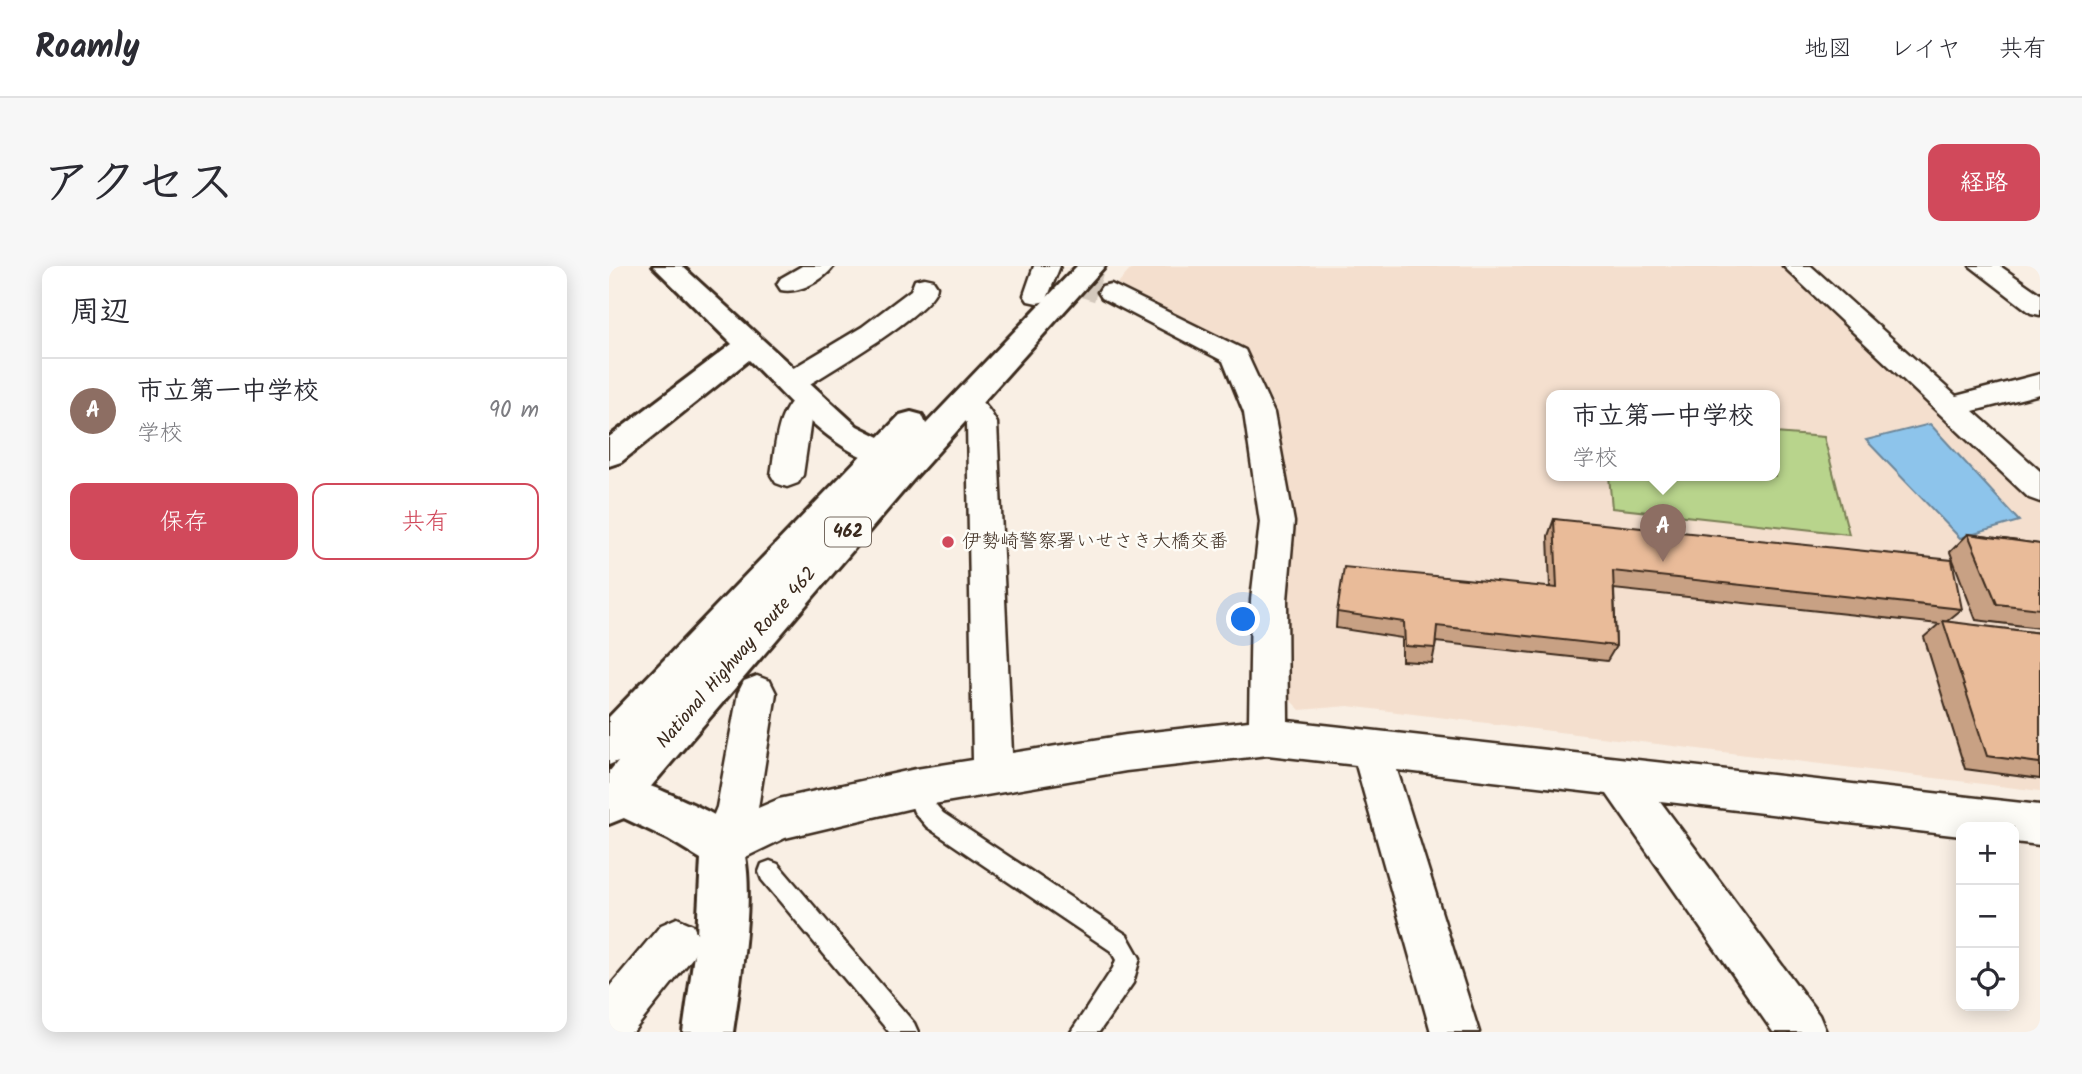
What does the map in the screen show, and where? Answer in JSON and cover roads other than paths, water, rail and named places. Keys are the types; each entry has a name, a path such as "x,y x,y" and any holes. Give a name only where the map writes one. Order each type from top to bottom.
{"main road":[{"path":"666,266 846,434 883,452"},
{"name":"National Highway Route 462","path":"612,796 900,472 1077,278"},
{"name":"National Highway Route 462","path":"609,746 883,452 1077,278"},
{"path":"609,454 726,361 750,346"},
{"path":"612,796 707,836 721,848 726,867 725,893 708,1032"}],"street":[{"path":"790,284 821,266"},
{"path":"1796,266 2040,490"},
{"path":"1983,266 2040,307"},
{"path":"1077,278 1235,356 1259,413 1277,522 1269,600 1268,737"},
{"path":"787,475 800,392 918,299 924,293 925,286"},
{"path":"1951,407 2040,384"},
{"path":"964,403 977,414 982,424 993,773"},
{"path":"721,848 738,807 757,693"},
{"path":"721,848 747,833 779,820 916,788 993,773 1126,753 1268,737 2040,825"},
{"path":"1372,749 1382,794 1455,1032"},
{"path":"1618,777 1802,1032"},
{"path":"609,1024 677,941"}],"lane":[{"path":"916,788 922,805 935,820 1119,943 1128,958 1124,974 1084,1032"},
{"path":"771,872 905,1032"}],"water":[{"path":"1930,424 2019,521 1960,538 1866,440"}],"tunnel":[{"path":"1032,266 1111,292"}],"place":[{"name":"伊勢崎警察署いせさき大橋交番","path":"948,542"},
{"name":"市立第一中学校","path":"1663,562"}]}
